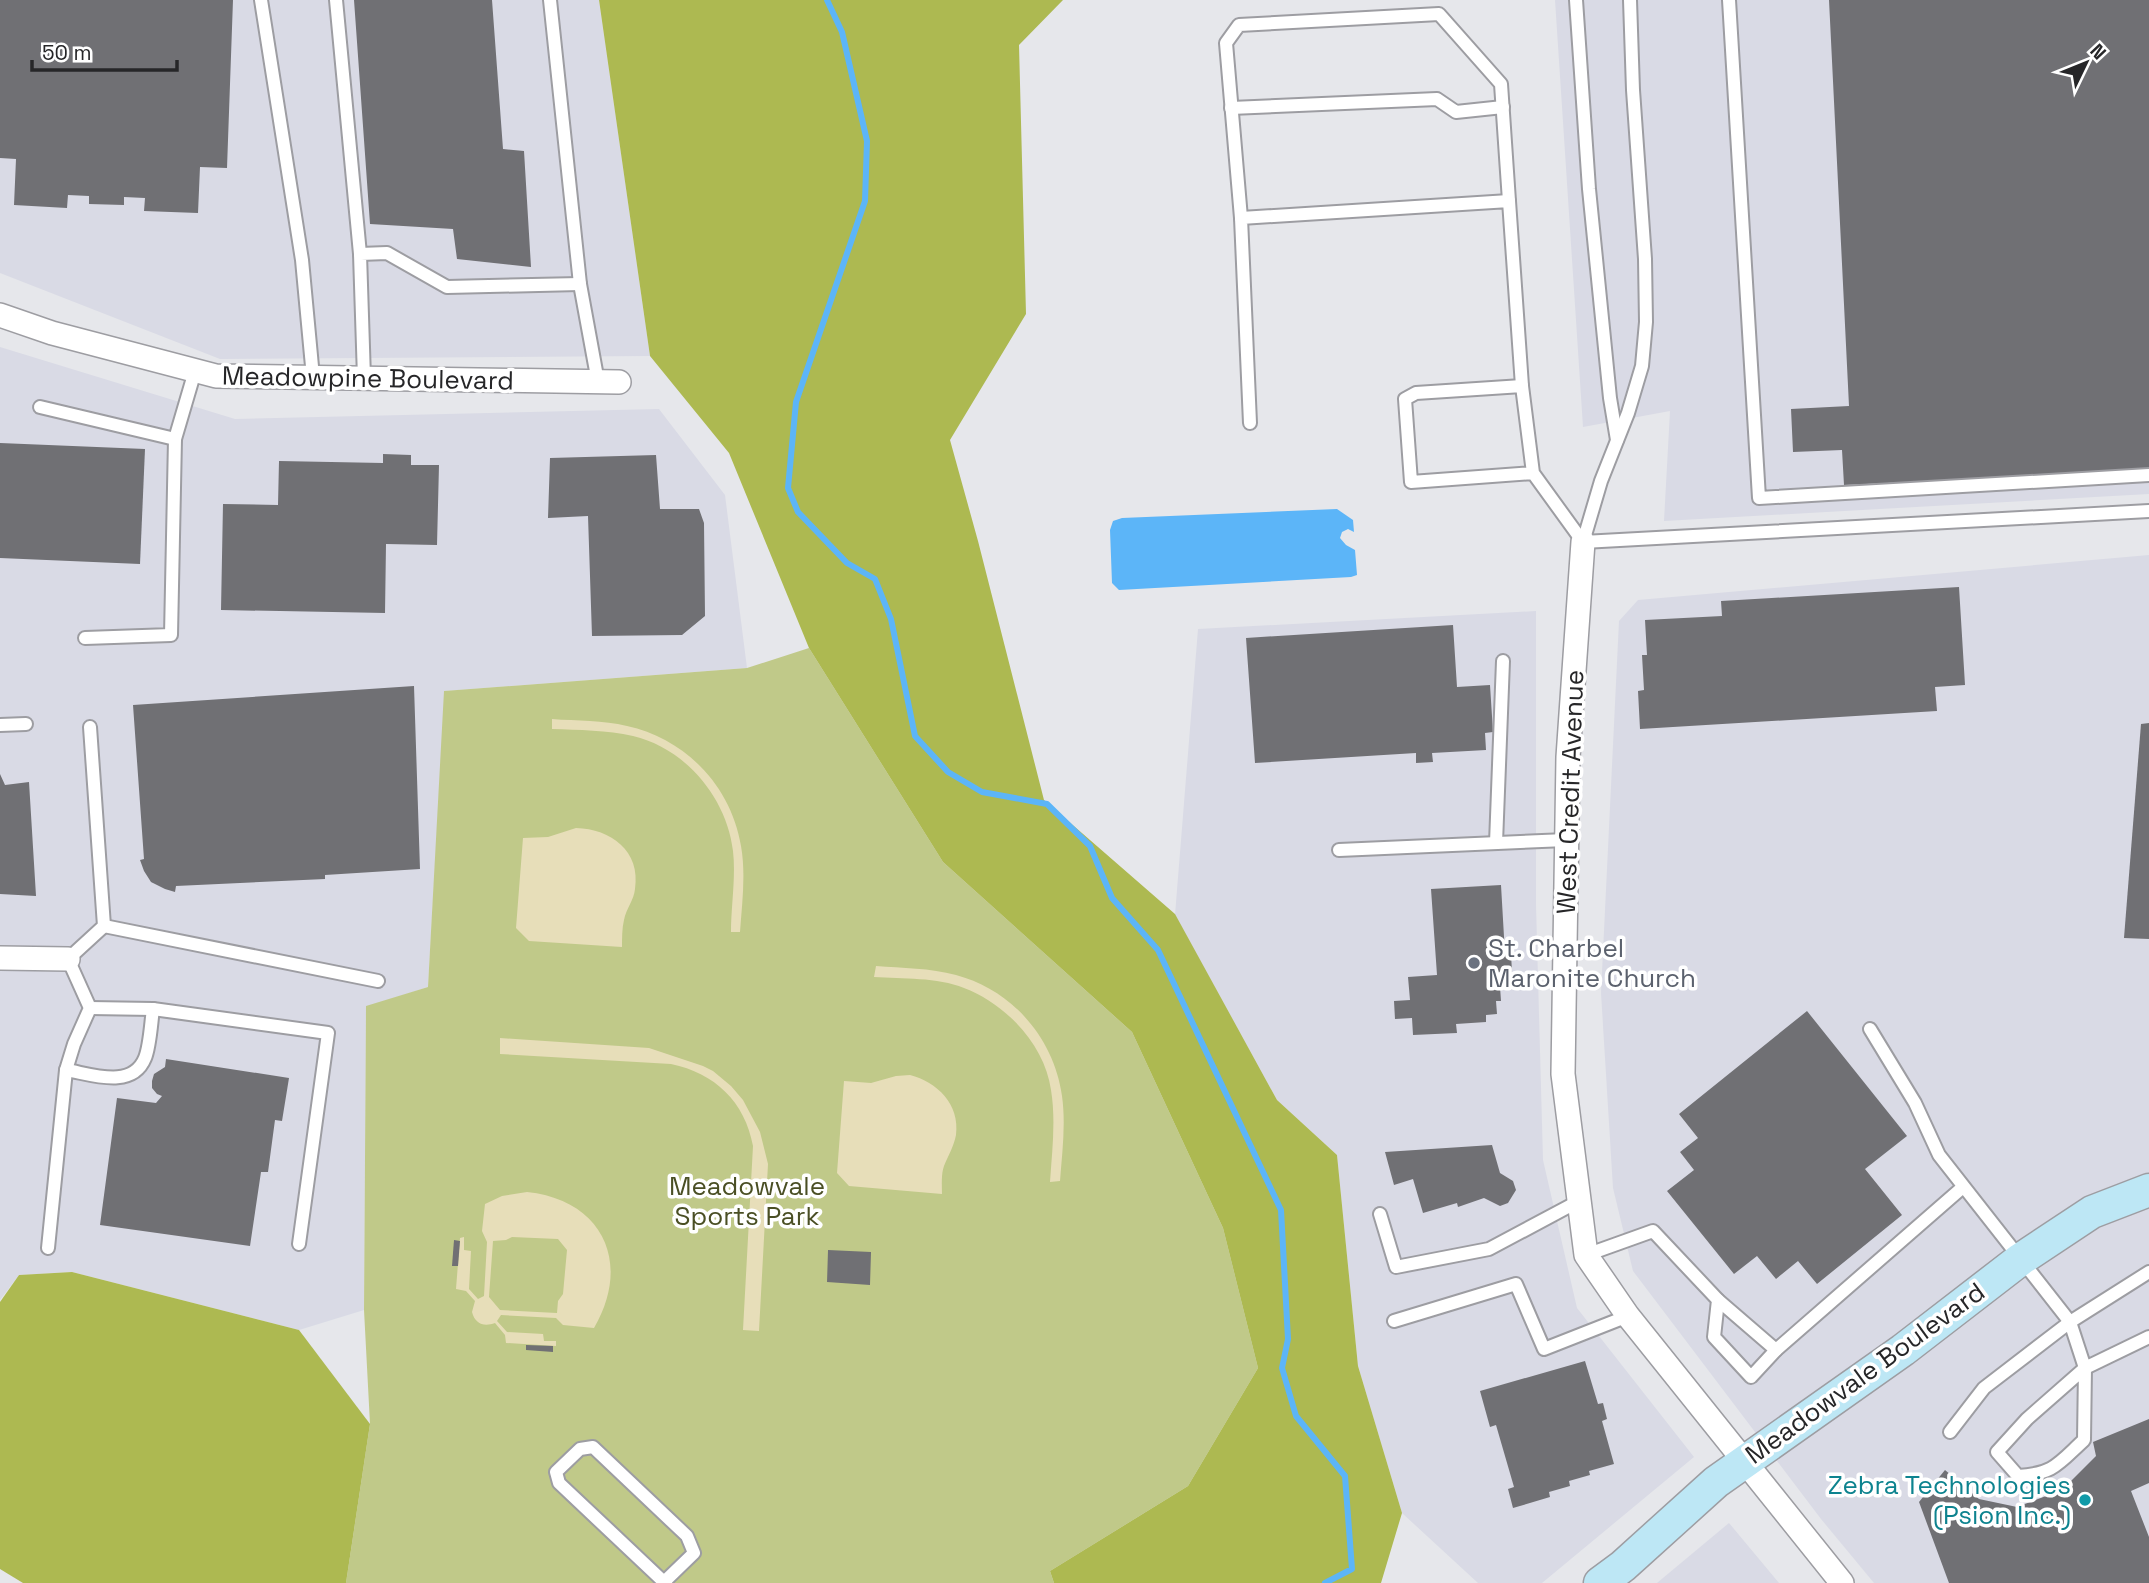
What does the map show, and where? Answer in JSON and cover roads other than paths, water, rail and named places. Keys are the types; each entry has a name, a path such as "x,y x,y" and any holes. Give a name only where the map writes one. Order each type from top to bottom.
{"main road":[{"name":"Meadowvale Boulevard","path":"1600,1583 1743,1461 1903,1350 2021,1259 2092,1212 2149,1190"}],"street":[{"name":"Meadowpine Boulevard","path":"0,315 52,333 216,376 609,382"},
{"name":"West Credit Avenue","path":"1583,542 1568,757 1563,1074 1586,1255 1628,1316 1842,1583"},
{"path":"0,958 68,960"}],"lane":[{"path":"261,0 302,260 313,377"},
{"path":"336,0 360,254 364,379"},
{"path":"550,0 580,284 609,382"},
{"path":"1576,0 1588,189 1610,398 1617,440"},
{"path":"1583,542 1601,481 1642,366 1646,322 1645,259 1633,90 1630,0"},
{"path":"1729,0 1759,498 2149,475"},
{"path":"1250,423 1241,218 1226,43 1239,25 1439,14 1501,84 1522,386 1532,473 1583,542"},
{"path":"1231,108 1437,99 1456,112 1503,107"},
{"path":"1241,218 1509,201"},
{"path":"360,254 387,253 447,287 580,284"},
{"path":"85,638 171,635 174,439 195,370"},
{"path":"1522,386 1416,393 1405,399 1411,482 1532,473"},
{"path":"40,407 174,439"},
{"path":"1583,542 2149,511"},
{"path":"1496,843 1503,661"},
{"path":"0,724 26,724"},
{"path":"90,727 104,926"},
{"path":"1339,850 1566,840"},
{"path":"48,1248 66,1070 90,1008 68,960 104,926"},
{"path":"104,926 378,981"},
{"path":"90,1008 153,1009 328,1033 299,1244"},
{"path":"66,1070 117,1079 135,1071 145,1058 153,1009"},
{"path":"1870,1028 1915,1102 1939,1155 2070,1322 2085,1367 2084,1440 2053,1469 2018,1476 1997,1451 2027,1419 2085,1367 2149,1337"},
{"path":"1718,1300 1714,1337 1751,1377 1776,1350 1963,1187"},
{"path":"1380,1214 1396,1267 1489,1249 1579,1201"},
{"path":"1586,1255 1653,1231 1718,1300 1776,1350"},
{"path":"1950,1432 1984,1388 2070,1322 2149,1272"},
{"path":"1394,1321 1516,1284 1544,1349 1628,1316"},
{"path":"593,1447 687,1536 694,1553 664,1583 559,1483 556,1472 580,1448 593,1447"}],"water":[{"path":"1337,509 1353,520 1354,532 1348,529 1342,532 1340,538 1355,550 1357,575 1351,577 1119,590 1112,583 1110,530 1113,521 1122,518"}],"waterway":[{"path":"827,0 842,32 867,141 865,201 796,402 788,488 798,512 847,563 875,579 891,619 915,736 948,772 982,792 1047,804 1090,846 1112,898 1158,950 1281,1210 1288,1339 1282,1368 1296,1416 1345,1476 1352,1569 1325,1583"}],"place":[{"name":"St. Charbel Maronite Church","path":"1474,963"},
{"name":"Zebra Technologies (Psion Inc.)","path":"2085,1500"}],"park label":[{"name":"Meadowvale Sports Park","path":"747,1201"}]}
